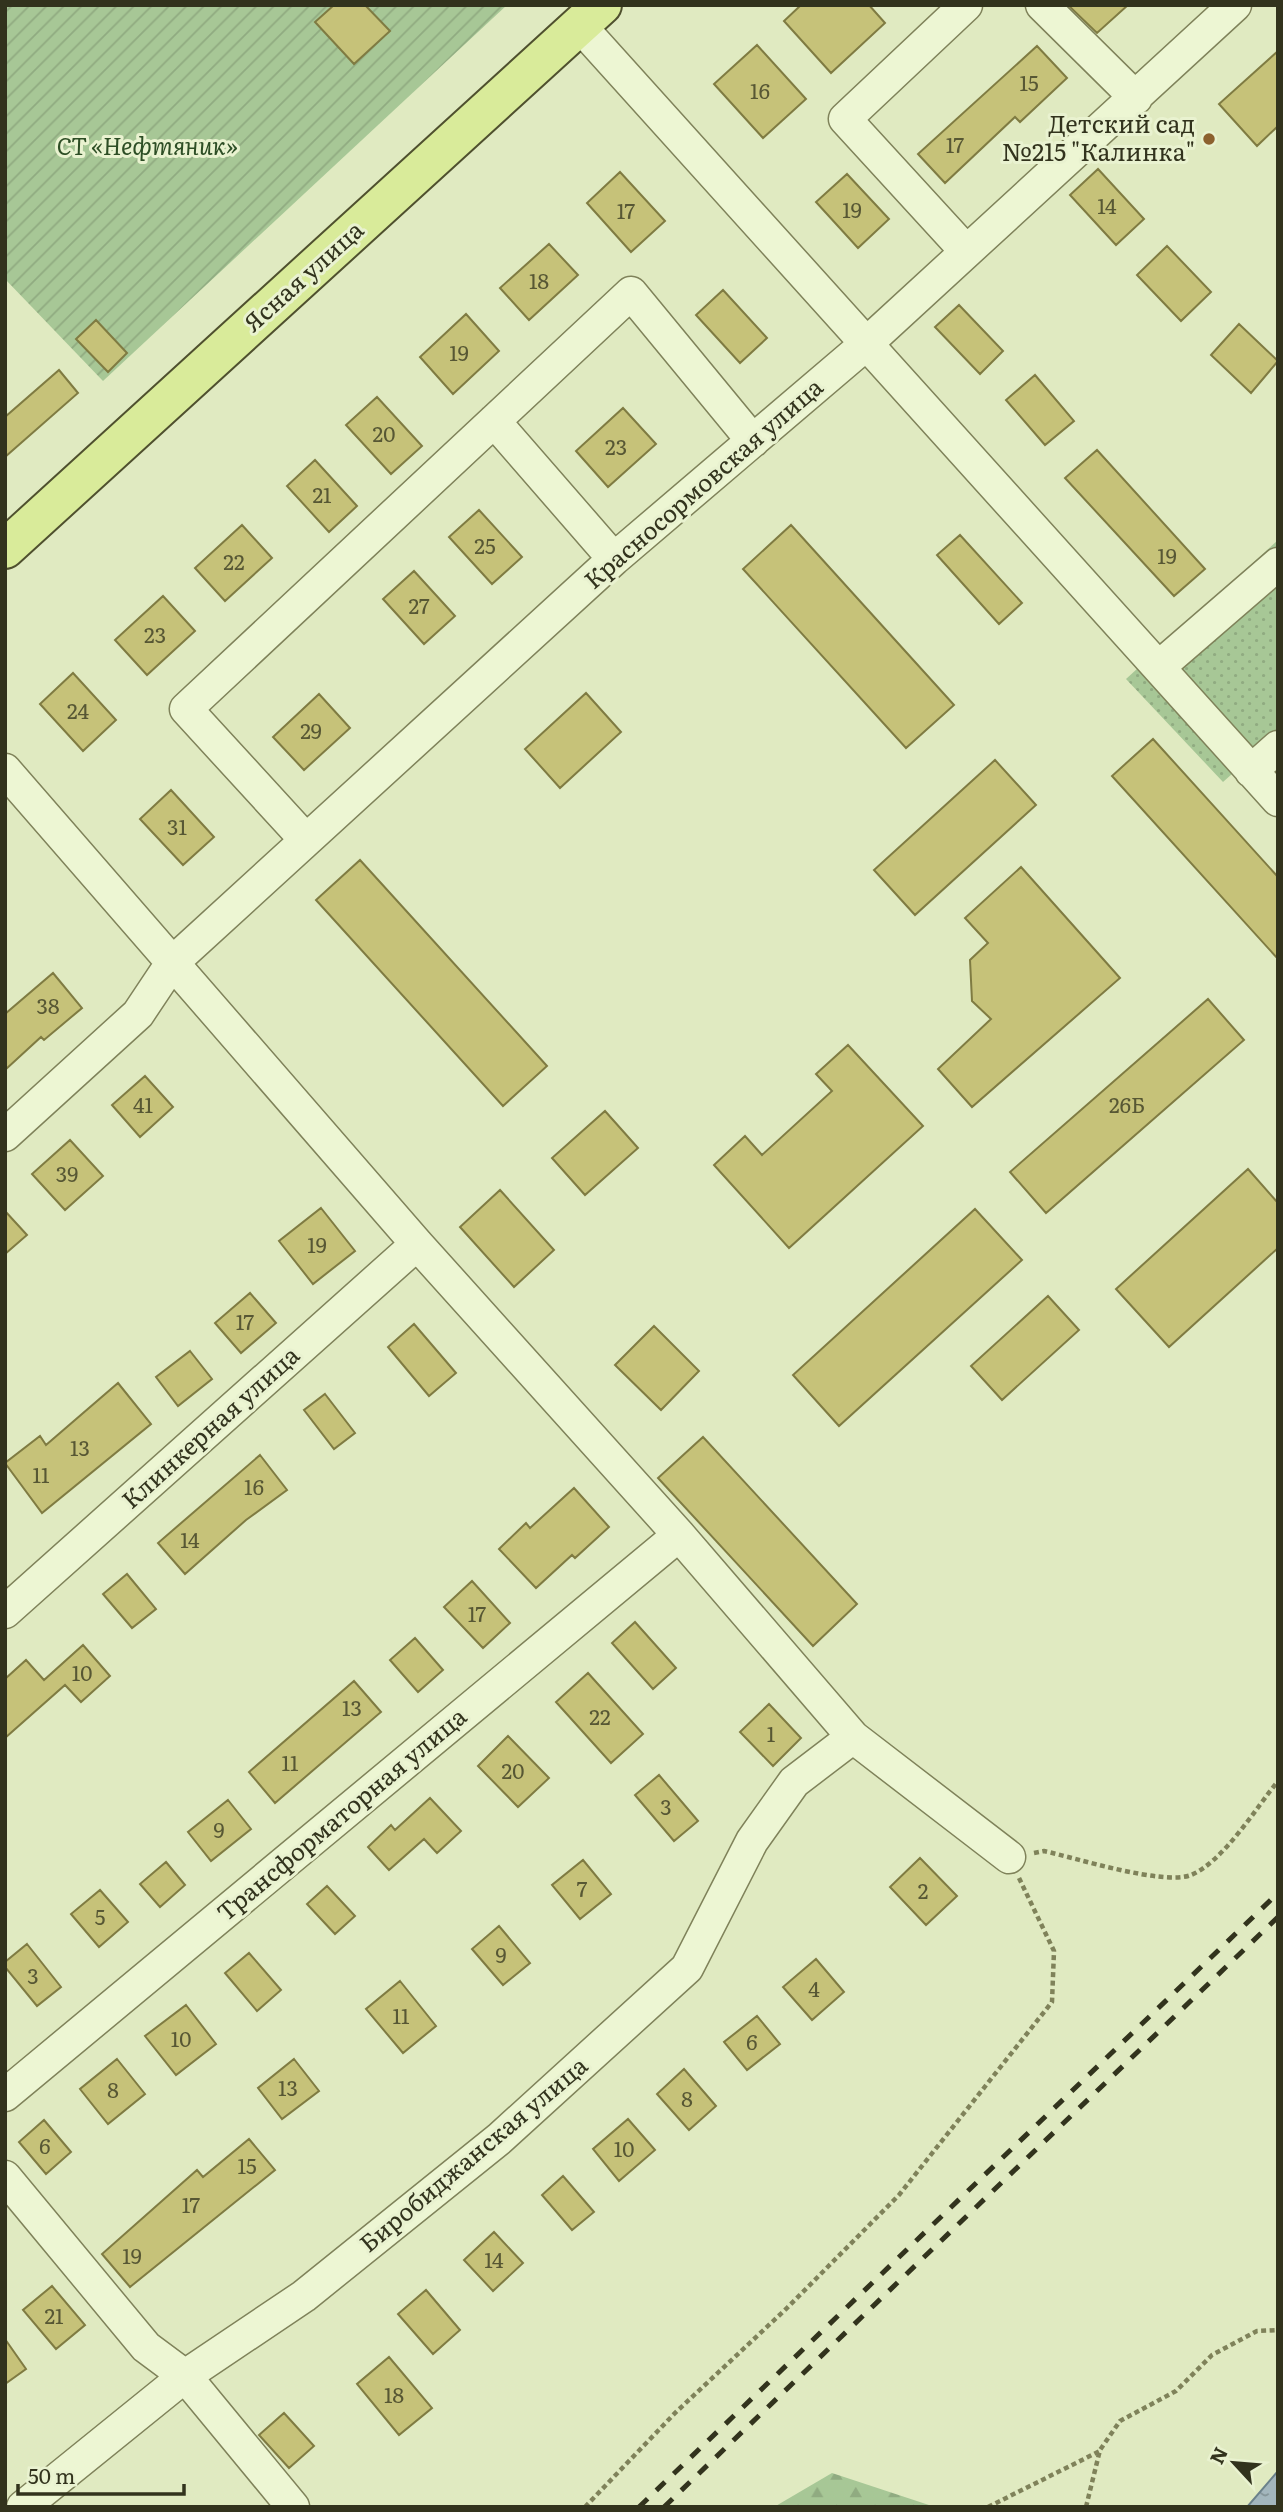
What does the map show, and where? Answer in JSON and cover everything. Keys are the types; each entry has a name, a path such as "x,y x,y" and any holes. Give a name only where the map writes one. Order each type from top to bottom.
{"main road":[{"name":"Ясная улица","path":"5,549 591,15"}],"street":[{"path":"966,5 845,119 966,251"},
{"path":"1042,5 1136,98"},
{"name":"Красносормовская улица","path":"5,1135 138,1014 172,963 614,559 865,345 1235,5"},
{"path":"591,15 865,345 1160,666 1278,800"},
{"path":"306,840 186,709 631,293 753,441"},
{"path":"494,421 614,559"},
{"path":"1160,666 1278,564"},
{"path":"1251,771 1278,747"},
{"path":"5,770 417,1244 679,1535 853,1737 1009,1857"},
{"name":"Клинкерная улица","path":"5,1612 417,1244"},
{"name":"Трансформаторная улица","path":"5,2095 679,1535"},
{"name":"Биробиджанская улица","path":"23,2507 185,2376 304,2296 499,2139 687,1969 759,1831 794,1782 853,1737"},
{"path":"5,2177 146,2347 185,2376 293,2507"}],"path":[{"path":"584,2507 899,2195 1052,2003 1054,1951 1009,1857 1044,1850 1162,1878 1191,1875 1220,1853 1278,1781"},
{"path":"1086,2507 1100,2450 1120,2421 1176,2391 1212,2355 1257,2331 1278,2330"},
{"path":"988,2507 1100,2450"}],"green space":[{"name":"СТ «Нефтяник»","path":"5,5 507,5 103,381 5,279"},
{"path":"1278,540 1278,733 1223,782 1126,679"},
{"path":"832,2473 935,2507 774,2507"}],"water":[{"path":"1278,2471 1278,2507 1247,2507"}],"building":[{"path":"334,5 365,5 390,31 354,64 315,22"},
{"path":"801,5 869,5 885,23 831,73 784,21"},
{"path":"1068,5 1128,5 1097,33"},
{"path":"757,45 806,99 763,138 714,84"},
{"path":"1037,46 1067,78 1020,122 1015,117 945,183 918,154"},
{"path":"1278,51 1278,126 1257,146 1219,104"},
{"path":"1098,169 1144,219 1116,245 1070,195"},
{"path":"620,172 665,221 631,252 587,203"},
{"path":"847,174 889,219 858,248 816,202"},
{"path":"549,244 578,275 529,320 500,288"},
{"path":"1167,246 1211,292 1181,321 1137,275"},
{"path":"723,290 767,338 740,363 696,315"},
{"path":"959,305 1003,351 980,374 935,327"},
{"path":"466,314 499,351 453,394 420,357"},
{"path":"96,320 127,353 108,372 76,339"},
{"path":"1239,324 1278,361 1251,393 1211,355"},
{"path":"59,370 78,393 5,457 5,417"},
{"path":"1035,375 1074,421 1045,445 1006,400"},
{"path":"377,397 422,446 391,474 346,425"},
{"path":"623,408 656,444 608,487 576,451"},
{"path":"1097,450 1205,569 1174,596 1065,478"},
{"path":"315,460 357,506 329,532 287,486"},
{"path":"479,510 522,557 492,584 449,537"},
{"path":"242,525 272,558 225,601 195,568"},
{"path":"791,525 954,705 906,748 743,569"},
{"path":"960,535 1022,603 999,624 937,555"},
{"path":"414,571 455,616 424,644 383,599"},
{"path":"163,596 195,631 147,675 115,640"},
{"path":"73,673 116,720 83,751 40,704"},
{"path":"586,693 621,732 560,788 525,749"},
{"path":"319,694 350,728 304,770 273,737"},
{"path":"1153,739 1278,877 1278,959 1112,776"},
{"path":"995,760 1036,805 915,915 874,870"},
{"path":"171,790 214,837 183,865 140,819"},
{"path":"360,860 547,1066 503,1106 316,900"},
{"path":"1021,867 1120,978 972,1107 938,1069 991,1019 972,1001 970,960 988,943 965,918"},
{"path":"53,973 82,1008 44,1040 41,1037 5,1070 5,1014"},
{"path":"1208,999 1244,1040 1046,1213 1010,1172"},
{"path":"848,1045 923,1126 789,1248 714,1165 745,1136 762,1155 832,1091 816,1074"},
{"path":"145,1076 173,1107 140,1137 112,1105"},
{"path":"605,1111 638,1148 585,1195 552,1158"},
{"path":"70,1140 103,1176 65,1210 32,1174"},
{"path":"1248,1169 1278,1203 1278,1248 1169,1347 1116,1289"},
{"path":"500,1190 554,1250 514,1287 460,1227"},
{"path":"321,1208 355,1251 313,1284 279,1241"},
{"path":"975,1209 1022,1260 839,1426 793,1375"},
{"path":"5,1211 27,1235 5,1254"},
{"path":"250,1293 276,1323 241,1353 215,1323"},
{"path":"1048,1296 1079,1330 1002,1400 971,1366"},
{"path":"414,1324 456,1373 429,1396 388,1347"},
{"path":"654,1326 699,1371 661,1410 615,1365"},
{"path":"190,1351 212,1379 178,1406 156,1377"},
{"path":"118,1383 151,1424 42,1513 5,1463 40,1436 46,1445"},
{"path":"325,1394 355,1433 334,1449 304,1410"},
{"path":"703,1437 857,1604 813,1646 658,1478"},
{"path":"260,1455 287,1490 246,1520 185,1574 158,1543"},
{"path":"574,1488 609,1527 575,1558 572,1555 536,1588 499,1549 526,1523 530,1528"},
{"path":"127,1574 156,1609 132,1628 103,1594"},
{"path":"472,1581 510,1623 483,1648 444,1607"},
{"path":"635,1622 676,1668 653,1689 612,1643"},
{"path":"415,1638 443,1670 418,1692 390,1660"},
{"path":"83,1645 110,1676 81,1702 65,1685 5,1738 5,1679 26,1660 44,1680"},
{"path":"588,1673 643,1734 611,1763 556,1702"},
{"path":"354,1681 381,1712 275,1803 249,1772"},
{"path":"769,1704 801,1738 773,1766 740,1732"},
{"path":"508,1736 549,1778 518,1807 478,1766"},
{"path":"659,1775 698,1821 674,1841 635,1795"},
{"path":"430,1798 461,1831 437,1853 424,1839 389,1870 368,1847 391,1825 395,1830"},
{"path":"228,1800 251,1829 211,1861 188,1832"},
{"path":"920,1858 957,1896 926,1925 890,1887"},
{"path":"583,1860 611,1894 580,1919 552,1885"},
{"path":"166,1862 185,1885 160,1907 140,1884"},
{"path":"327,1886 355,1916 335,1934 307,1904"},
{"path":"100,1890 128,1922 99,1947 71,1914"},
{"path":"499,1926 530,1963 503,1985 472,1949"},
{"path":"27,1944 61,1987 37,2006 5,1967 5,1962"},
{"path":"249,1953 281,1990 257,2011 225,1973"},
{"path":"816,1959 844,1992 812,2020 783,1987"},
{"path":"400,1981 436,2026 403,2053 366,2009"},
{"path":"186,2005 216,2044 176,2075 145,2036"},
{"path":"757,2016 780,2044 747,2070 724,2042"},
{"path":"117,2059 145,2094 108,2124 80,2089"},
{"path":"294,2059 319,2091 282,2119 258,2088"},
{"path":"684,2069 716,2106 689,2130 657,2094"},
{"path":"628,2119 655,2150 619,2181 593,2149"},
{"path":"44,2120 71,2152 46,2174 19,2142"},
{"path":"249,2139 275,2170 130,2287 102,2254 197,2170 203,2177"},
{"path":"563,2176 594,2212 572,2230 542,2195"},
{"path":"494,2232 523,2263 493,2291 464,2260"},
{"path":"52,2286 85,2325 56,2349 23,2310"},
{"path":"426,2290 460,2330 433,2354 398,2314"},
{"path":"5,2339 26,2369 5,2384"},
{"path":"389,2357 432,2408 399,2435 357,2384"},
{"path":"284,2413 314,2446 289,2468 259,2435"}],"railway":[{"path":"639,2507 1278,1893"},
{"path":"664,2507 1278,1917"}],"place":[{"name":"Детский сад №215 \"Калинка\"","path":"1209,139"}]}
